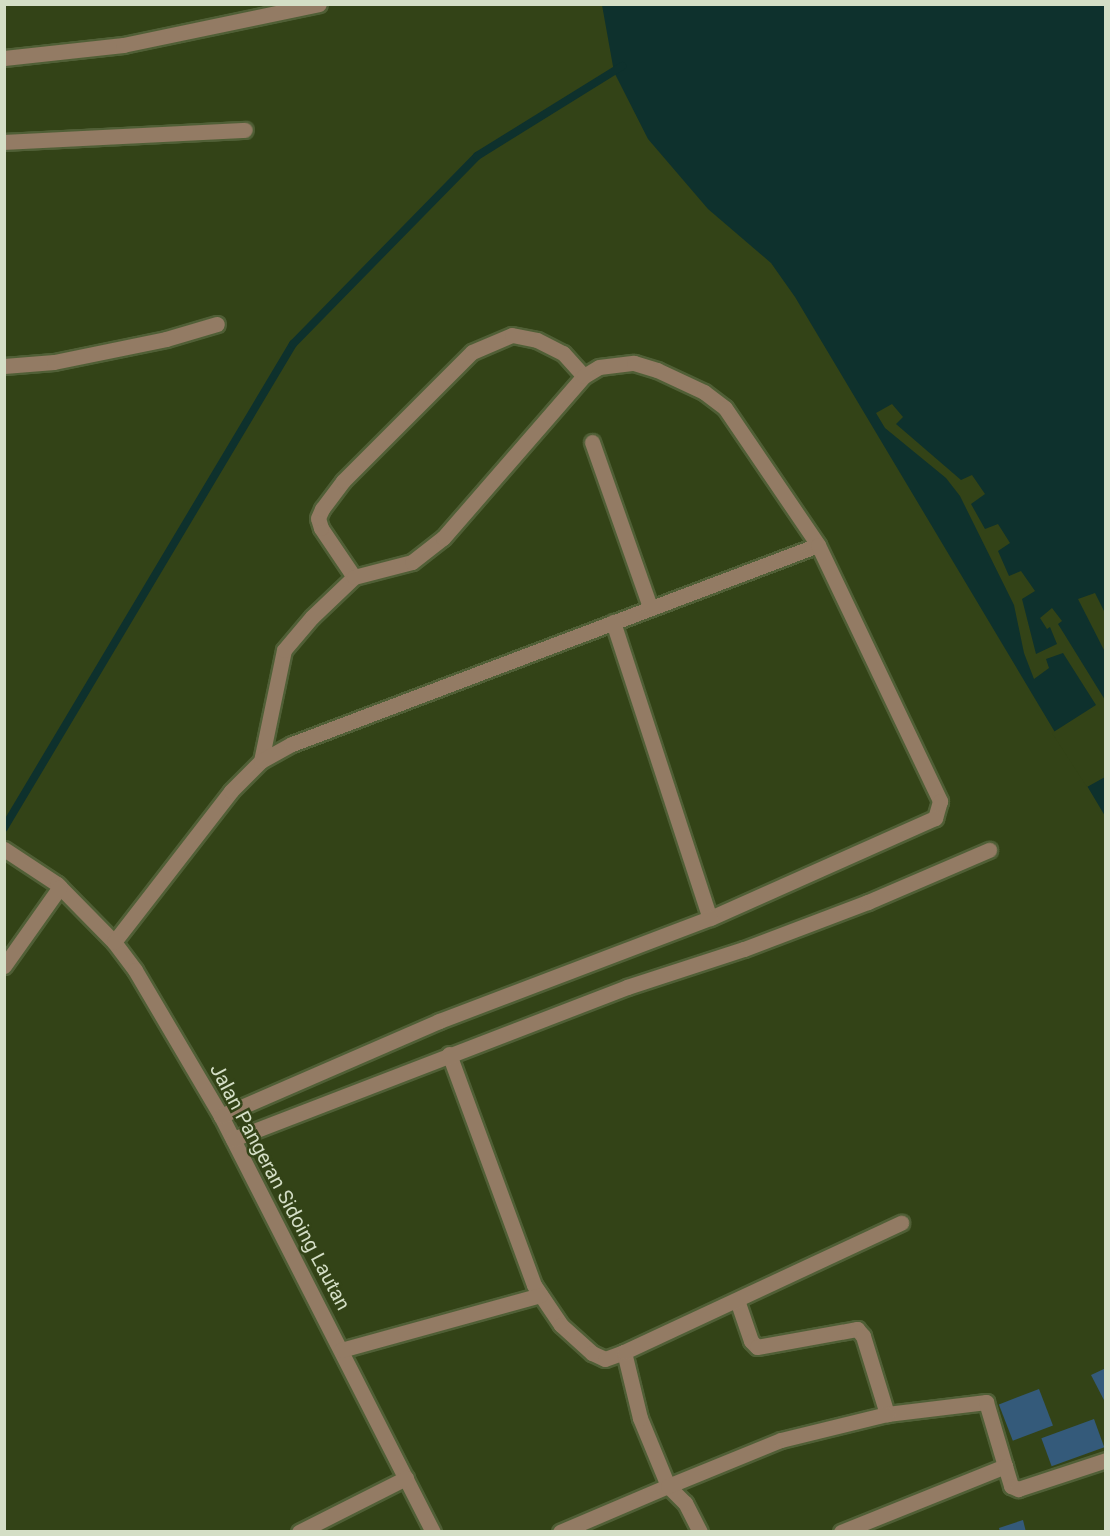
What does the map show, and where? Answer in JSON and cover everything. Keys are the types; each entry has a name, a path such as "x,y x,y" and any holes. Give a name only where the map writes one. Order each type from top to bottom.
{"street":[{"path":"4,57 123,45 319,4"},
{"path":"4,142 245,130"},
{"path":"4,366 64,360 166,339 217,324"},
{"path":"354,577 321,528 318,519 322,509 343,481 472,352 512,335 537,340 563,353 584,376"},
{"path":"221,1116 439,1022 710,918 931,822 940,810 940,801 818,545 737,422 704,392 678,378 634,363 612,363 584,376 442,538 412,562 354,577 338,588 285,650 261,761"},
{"path":"592,442 650,607"},
{"path":"114,942 231,791 261,761 303,740 818,545"},
{"path":"613,622 710,918"},
{"name":"Jalan Pangeran Sidoing Lautan","path":"4,849 58,886 114,942 135,970 221,1116 433,1532"},
{"path":"233,1139 627,987 756,944 989,849"},
{"path":"4,966 58,886"},
{"path":"449,1054 524,1263 540,1295 561,1324 592,1353 605,1359 901,1223"},
{"path":"341,1350 540,1295"},
{"path":"737,1300 751,1341 757,1347 857,1329 863,1336 887,1414"},
{"path":"624,1352 640,1418 668,1486 685,1503 700,1532"},
{"path":"560,1532 781,1440 887,1414 986,1402 1013,1490 1106,1460"},
{"path":"841,1532 1005,1466"},
{"path":"299,1532 406,1478"}],"water":[{"path":"602,5 1105,5 1105,816 795,297 771,263 708,209 648,139 614,72"}],"pier":[{"path":"892,404 903,417 896,424 961,480 972,475 985,494 971,504 985,529 998,524 1010,543 998,551 1009,576 1021,571 1035,591 1022,599 1036,654 1057,644 1050,627 1047,629 1040,618 1052,608 1062,621 1058,624 1105,700 1105,777 1087,787 1052,733 1096,705 1063,653 1046,659 1049,668 1034,679 1024,653 1014,605 960,496 946,478 885,428 876,413"},
{"path":"1095,593 1105,613 1105,652 1078,599"}],"building":[{"path":"1106,1368 1106,1404 1091,1375"},
{"path":"1039,1389 1053,1425 1013,1441 999,1404"},
{"path":"1094,1419 1104,1447 1052,1466 1041,1438"},
{"path":"1023,1520 1026,1532 1000,1532 999,1528"}],"waterway":[{"path":"4,828 293,344 477,156 622,66"}]}
